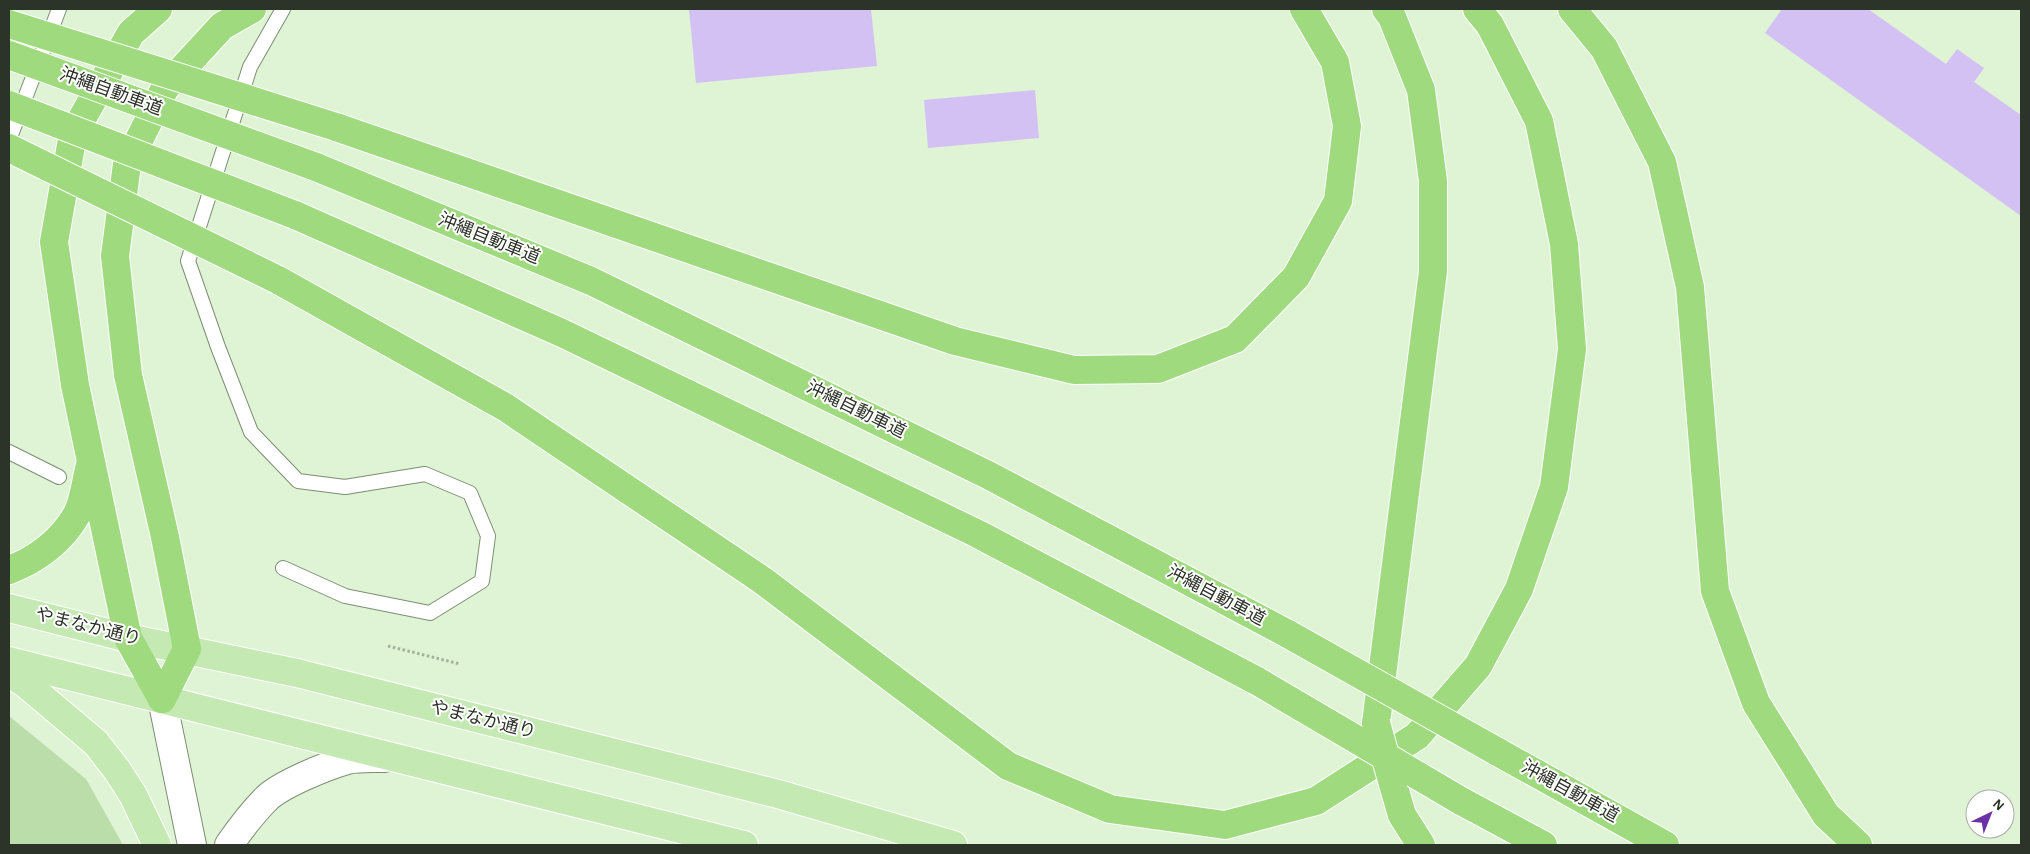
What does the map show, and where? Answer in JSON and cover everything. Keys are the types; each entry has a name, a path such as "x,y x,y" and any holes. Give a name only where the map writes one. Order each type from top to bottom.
{"highway":[{"path":"158,9 131,33 73,134 54,242 75,385 128,638 162,699"},
{"path":"162,699 187,649 165,537 128,376 114,256 127,164 165,88 222,26 252,9"},
{"path":"9,24 336,127 955,341 1074,370 1158,369 1235,339 1296,277 1338,201 1347,126 1335,62 1304,9"},
{"path":"1386,9 1392,17 1421,90 1433,181 1433,271 1376,723 1402,815 1421,845"},
{"path":"9,148 278,280 505,407 762,580 1008,766 1110,809 1225,825 1316,801 1417,736 1478,666 1519,590 1554,487 1572,349 1564,244 1540,121 1490,25 1477,9"},
{"path":"1572,9 1604,48 1662,162 1690,287 1715,591 1756,703 1826,815 1858,845"},
{"name":"沖縄自動車道","path":"9,55 316,167 592,281 988,475 1288,634 1665,845"},
{"path":"9,105 295,215 562,333 978,534 1257,681 1461,800 1543,845"},
{"path":"9,570 27,564 58,540 77,513 92,459"}],"main road":[{"name":"やまなか通り","path":"9,608 128,638 296,673 778,794 953,845"},
{"path":"9,661 744,845"},
{"path":"9,673 26,684 96,743 118,770 133,795 157,845"}],"street":[{"path":"162,699 192,845"},
{"path":"229,845 241,827 269,796 287,786 312,773 348,760 394,757"}],"lane":[{"path":"9,140 60,9"},
{"path":"283,9 250,67 188,261 218,347 251,432 298,480 345,488 425,474 470,493 488,536 482,581 430,613 345,596 283,568"},
{"path":"9,452 60,476"}],"path":[{"path":"388,646 460,664"}],"green space":[{"path":"9,716 86,779 123,845 9,845"}],"building":[{"path":"689,9 871,9 877,66 696,83"},
{"path":"1782,9 1868,9 1946,64 1957,49 1984,68 1974,82 2021,115 2021,216 1765,33"},
{"path":"1035,90 1039,138 928,148 924,100"}]}
